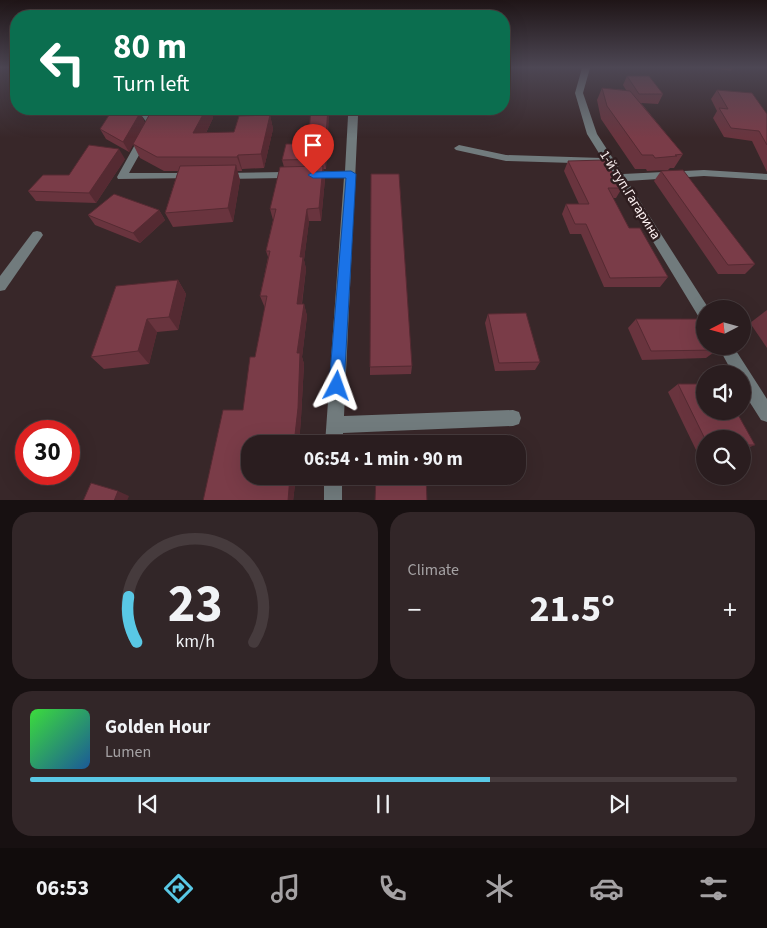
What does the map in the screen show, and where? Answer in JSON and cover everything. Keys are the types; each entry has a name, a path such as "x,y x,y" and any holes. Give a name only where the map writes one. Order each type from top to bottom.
{"street":[{"name":"1-й туп.Гагарина","path":"579,91 592,134 696,301"},
{"path":"146,115 152,123 122,177 351,174"},
{"path":"347,115 351,174"},
{"path":"334,435 354,115"},
{"path":"459,148 506,158 608,161"},
{"path":"619,178 704,174 767,177"},
{"path":"0,286 37,235"},
{"path":"751,388 767,414"},
{"path":"334,425 513,418"},
{"path":"333,485 333,500"}],"building":[{"path":"603,91 630,91 683,154 655,158 653,155 642,155 607,106"},
{"path":"637,91 661,91 663,94 639,94"},
{"path":"718,91 752,93 767,114 767,145 759,131 731,128 719,108 728,109"},
{"path":"109,115 139,115 123,142 100,129"},
{"path":"149,115 203,115 193,133 234,132 239,116 270,115 261,154 238,155 237,157 157,157 133,144"},
{"path":"310,115 328,115 324,159 282,160 286,144 308,144"},
{"path":"89,145 119,149 89,193 28,191 43,175 69,175"},
{"path":"605,160 622,188 608,188 629,228 640,228 668,277 610,278 586,224 575,224 566,204 589,204 568,161"},
{"path":"236,165 228,208 165,213 180,166"},
{"path":"323,166 319,208 307,209 300,257 303,257 297,304 304,304 297,353 300,353 295,435 241,435 241,485 289,485 288,500 203,500 223,410 243,410 250,357 255,357 267,296 260,296 270,251 266,251 276,209 270,209 280,167"},
{"path":"683,170 755,264 728,265 661,171"},
{"path":"371,174 399,174 412,366 370,367"},
{"path":"114,194 159,210 133,233 88,215"},
{"path":"178,280 169,317 147,319 138,351 91,357 116,286"},
{"path":"526,313 540,362 499,363 488,314"},
{"path":"636,319 696,319 696,350 651,351"},
{"path":"678,384 696,384 696,420 741,420 747,430 701,430"},
{"path":"91,483 118,491 114,500 83,500"},
{"path":"376,485 426,485 427,500 375,500"}],"route":[{"path":"313,175 351,174 337,386"}]}
